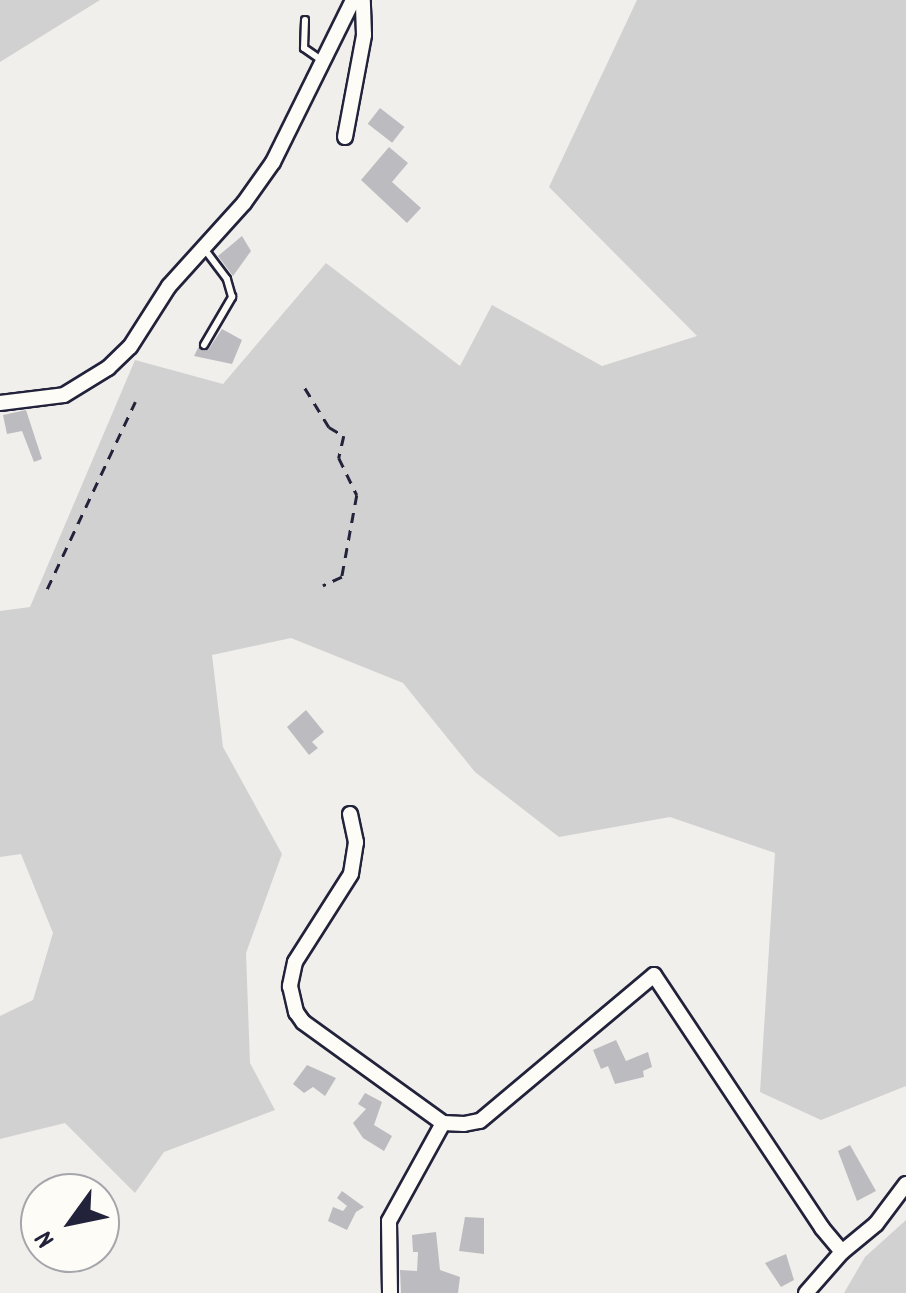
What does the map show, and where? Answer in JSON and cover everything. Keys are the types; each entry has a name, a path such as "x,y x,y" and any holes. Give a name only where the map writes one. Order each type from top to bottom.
{"street":[{"path":"0,403 64,394 108,368 130,346 169,286 273,162 352,0"},
{"path":"345,137 364,35 364,0"},
{"path":"350,814 356,842 352,874 296,962 290,986 296,1012 336,1048 443,1123 480,1120 654,975 822,1228 842,1252"},
{"path":"390,1293 390,1220 443,1123"},
{"path":"806,1293 842,1252 876,1224 906,1184"}],"lane":[{"path":"304,20 304,48 322,61"},
{"path":"204,248 227,280 232,297 204,345"}],"path":[{"path":"305,388 329,427 344,436 339,458 357,495 342,578 323,586"},
{"path":"47,588 134,402"}],"shaded area":[{"path":"0,0 100,0 0,62"},
{"path":"637,0 906,0 906,1086 821,1120 760,1092 775,853 670,817 559,837 475,772 403,683 291,638 212,655 223,747 282,854 246,953 250,1063 275,1110 164,1152 135,1193 120,1173 115,1173 65,1123 0,1139 0,1016 33,1000 53,933 21,854 0,857 0,611 30,607 135,360 223,384 326,263 460,366 492,305 602,366 697,336 549,187"},
{"path":"906,1220 906,1293 844,1293 865,1257"}],"building":[{"path":"380,108 404,127 392,143 368,124"},
{"path":"389,147 408,163 392,182 421,208 407,223 361,180"},
{"path":"242,236 251,251 233,276 218,256"},
{"path":"222,329 242,340 232,364 194,356 198,348 208,350"},
{"path":"26,410 42,459 34,462 22,431 7,434 3,415"},
{"path":"306,710 324,732 312,742 318,748 309,755 287,727"},
{"path":"616,1040 626,1061 648,1052 652,1067 643,1071 644,1077 615,1084 608,1066 601,1069 593,1050"},
{"path":"307,1065 336,1078 325,1096 313,1087 304,1093 293,1084"},
{"path":"365,1093 382,1102 374,1125 392,1136 384,1151 363,1138 353,1123 366,1109 358,1104"},
{"path":"850,1145 876,1191 857,1201 838,1151"},
{"path":"342,1191 364,1207 356,1212 347,1230 328,1221 333,1207 343,1211 347,1206 337,1198"},
{"path":"465,1217 484,1218 484,1254 459,1251"},
{"path":"436,1232 440,1270 460,1277 458,1293 401,1293 400,1270 417,1271 418,1252 413,1252 412,1235"},
{"path":"786,1254 794,1280 781,1287 765,1263"}]}
